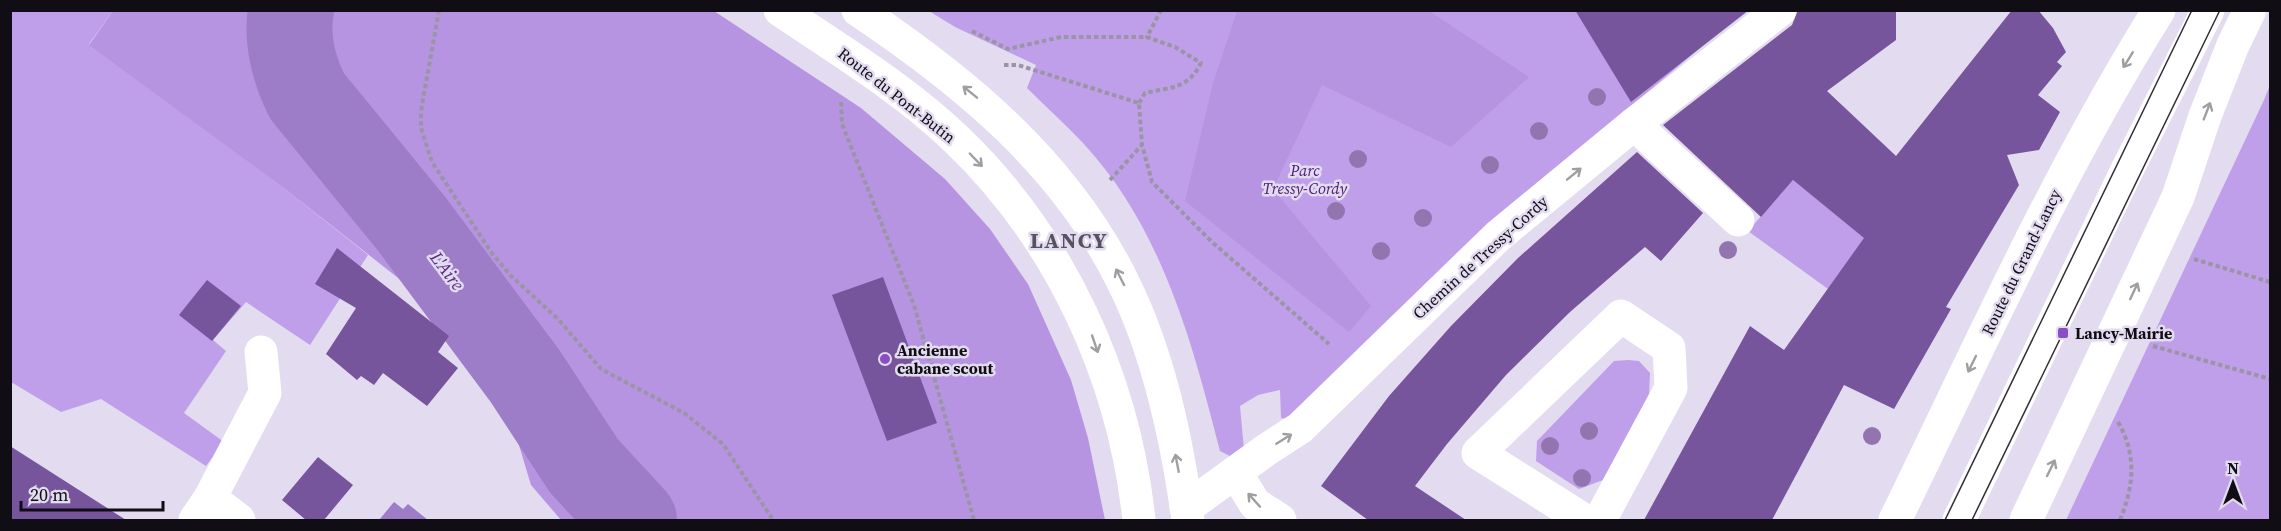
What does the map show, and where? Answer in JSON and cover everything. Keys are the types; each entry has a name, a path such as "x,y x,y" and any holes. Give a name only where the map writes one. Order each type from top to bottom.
{"main road":[{"name":"Route du Pont-Butin","path":"780,10 930,116 956,139 1014,203 1056,264 1093,337 1118,415 1130,462 1139,520"},
{"path":"858,10 905,42 983,103 1042,162 1099,240 1122,280 1146,336 1167,408 1187,514"},
{"name":"Chemin de Tressy-Cordy","path":"1187,514 1236,473 1300,428 1498,236 1634,124 1780,10"},
{"name":"Route du Grand-Lancy","path":"1895,520 2064,175 2111,87 2159,10"},
{"path":"1959,520 2208,10"},
{"path":"2026,520 2178,197 2229,55 2250,10"},
{"path":"1634,124 1738,220"},
{"path":"1584,520 1478,453 1622,316 1669,348 1671,388 1600,520"},
{"path":"239,520 203,509 266,393 261,352"},
{"path":"1236,473 1255,504 1280,520"}],"path":[{"path":"440,10 421,111 421,128 432,162 510,275 558,319 602,369 684,413 723,444 773,520"},
{"path":"1147,37 1161,10"},
{"path":"972,31 1008,49 1061,37 1147,37 1175,47 1201,63 1193,78 1186,84 1145,93 1138,103 1142,145 1152,182 1212,242 1287,310 1360,368"},
{"path":"1000,65 1017,65 1035,73 1138,103"},
{"path":"841,100 842,124 914,305 974,520"},
{"path":"1106,186 1117,170 1142,145"},
{"path":"2183,255 2271,282"},
{"path":"2152,345 2271,379"},
{"path":"2114,414 2128,438 2133,477 2120,520"}],"green space":[{"name":"Parc Tressy-Cordy","path":"1740,10 1741,13 1595,137 1325,388 1286,419 1281,418 1280,390 1258,395 1240,406 1244,450 1234,458 1220,451 1185,328 1154,249 1134,212 1110,176 1083,143 1027,88 1036,65 955,27 929,11"},
{"path":"10,11 113,11 89,44 285,189 368,255 310,345 246,302 213,340 226,351 184,413 224,442 206,466 101,399 61,412 11,382"},
{"path":"2270,85 2270,520 2066,520 2264,100"},
{"path":"1793,180 1865,238 1828,289 1748,231"},
{"path":"1614,361 1639,361 1650,373 1649,395 1603,480 1579,489 1536,461 1537,441"}],"shaded area":[{"path":"113,11 714,11 861,108 945,179 990,229 1028,284 1071,380 1088,438 1105,520 561,520 531,485 496,369 462,341 435,307 285,189 89,45"},
{"path":"1237,11 1429,11 1529,77 1451,147 1322,85 1273,189 1371,306 1349,332 1185,201 1213,83"},
{"path":"394,502 403,509 408,504 428,520 379,520"}],"building":[{"path":"1575,10 1749,10 1631,102"},
{"path":"1798,10 1896,10 1896,40 1827,91 1896,156 2012,10 2038,10 2053,28 2066,52 2057,62 2062,66 2038,95 2060,112 2039,150 2007,155 2019,185 1946,307 1951,309 1894,409 1844,385 1772,520 1644,520 1750,326 1784,350 1864,238 1793,180 1761,217 1663,125 1792,25"},
{"path":"1637,152 1703,213 1661,261 1645,247 1570,312 1506,375 1447,444 1415,486 1466,520 1368,520 1321,486 1389,396 1451,326 1518,258"},
{"path":"337,248 449,336 438,352 458,368 427,406 383,373 374,385 361,376 357,380 326,354 356,308 315,284"},
{"name":"Ancienne cabane scout","path":"883,277 937,423 887,441 832,295"},
{"path":"207,280 241,306 212,341 179,315"},
{"path":"10,446 126,520 10,520"},
{"path":"318,457 353,485 324,520 306,520 282,500"}],"waterway":[{"name":"L'Aire","path":"291,10 292,54 307,96 411,223 525,376 584,466 634,520"}],"tram line":[{"path":"1945,520 2192,10"},
{"path":"1972,520 2220,10"}],"place":[{"name":"Lancy-Mairie","path":"2063,333"},
{"name":"Ancienne cabane scout","path":"885,359"}],"district":[{"name":"LANCY","path":"1069,240"}]}
